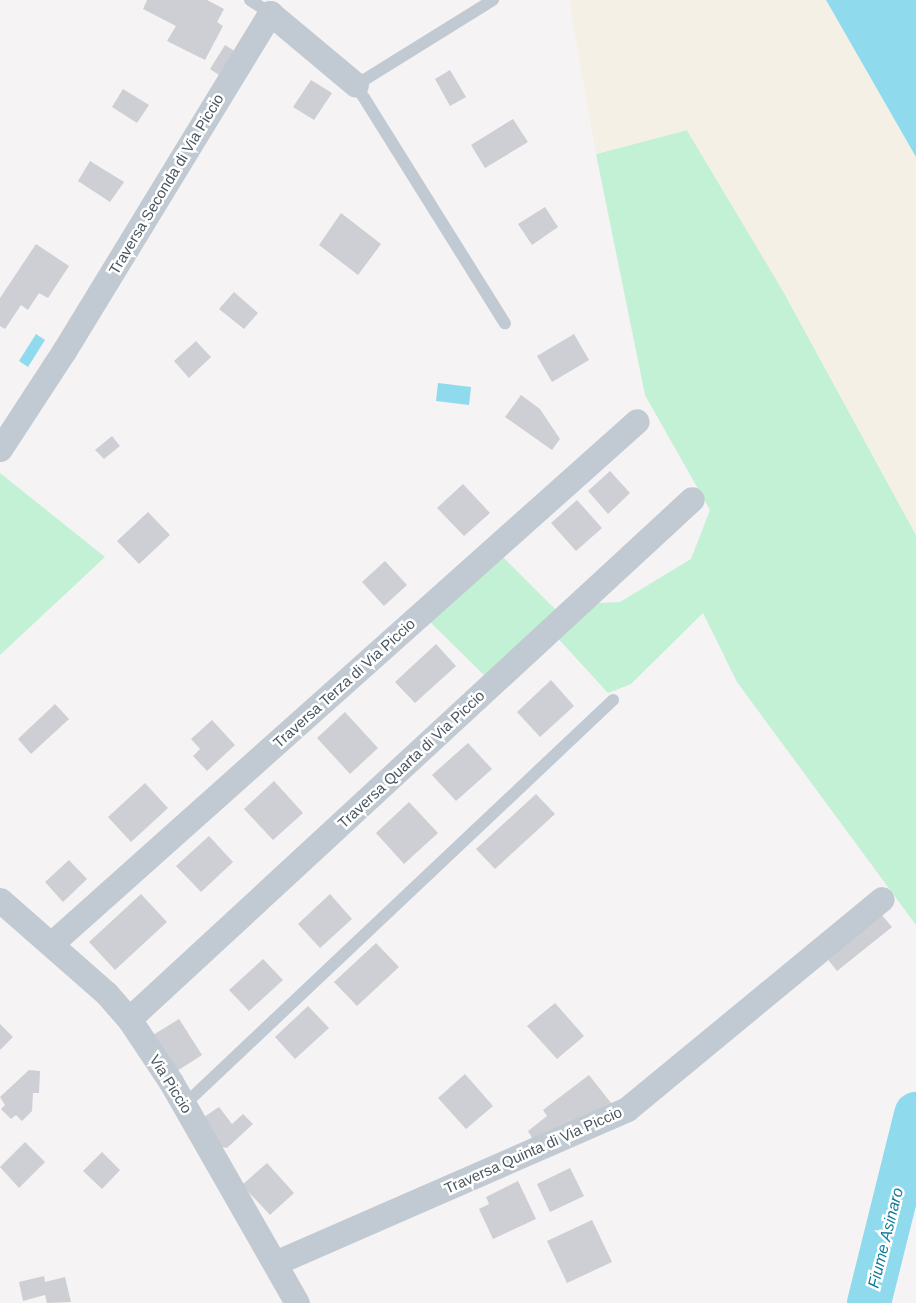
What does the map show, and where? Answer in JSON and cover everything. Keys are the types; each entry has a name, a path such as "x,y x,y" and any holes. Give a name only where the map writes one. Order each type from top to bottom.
{"street":[{"name":"Traversa Seconda di Via Piccio","path":"0,449 69,342 265,4 356,85"},
{"name":"Traversa Terza di Via Piccio","path":"51,944 637,421"},
{"name":"Traversa Quarta di Via Piccio","path":"129,1019 692,499"},
{"name":"Traversa Quinta di Via Piccio","path":"275,1263 626,1109 882,899"},
{"name":"Via Piccio","path":"0,900 51,944 129,1019 184,1105 297,1303"}],"lane":[{"path":"492,0 356,85 504,323"},
{"path":"184,1105 612,700"}],"green space":[{"path":"687,130 783,291 916,535 916,925 737,682 703,613 631,684 608,693 554,634 598,603 620,602 691,559 710,510 645,395 596,154"},
{"path":"0,473 105,557 0,655"},
{"path":"499,553 558,612 487,678 426,618"}],"sand":[{"path":"569,0 826,0 916,157 916,535 783,291 687,130 596,154"}],"water":[{"path":"826,0 916,0 916,157"},
{"path":"36,334 45,340 28,367 19,361"},
{"path":"438,383 471,387 469,405 436,401"}],"building":[{"path":"147,0 207,0 224,9 217,22 223,26 205,60 167,41 176,26 143,9"},
{"path":"225,45 238,53 222,77 210,69"},
{"path":"450,70 466,97 450,106 435,79"},
{"path":"311,80 332,93 314,120 293,107"},
{"path":"123,89 149,105 137,123 112,107"},
{"path":"513,119 528,142 485,168 471,145"},
{"path":"90,161 124,182 110,202 78,181"},
{"path":"545,207 558,227 532,245 518,224"},
{"path":"341,213 381,244 358,275 319,245"},
{"path":"36,244 69,266 48,298 39,293 28,310 21,305 5,329 0,326 0,298"},
{"path":"234,292 258,313 244,329 219,309"},
{"path":"574,334 589,360 552,382 537,356"},
{"path":"196,341 211,357 189,378 174,361"},
{"path":"521,395 540,409 560,439 552,450 505,417"},
{"path":"112,436 120,446 104,459 95,450"},
{"path":"610,471 630,493 608,514 588,491"},
{"path":"463,484 490,513 464,536 437,508"},
{"path":"577,500 602,528 576,551 551,523"},
{"path":"148,512 170,535 139,564 117,541"},
{"path":"385,561 407,585 384,606 362,582"},
{"path":"436,644 456,666 415,703 395,682"},
{"path":"551,680 574,706 540,737 517,712"},
{"path":"55,704 69,719 31,754 18,739"},
{"path":"345,712 378,748 350,774 317,738"},
{"path":"212,720 235,745 207,771 193,756 200,749 191,739"},
{"path":"468,743 492,769 456,801 432,775"},
{"path":"274,781 303,813 273,840 244,809"},
{"path":"145,783 168,808 131,842 108,817"},
{"path":"536,794 555,814 495,869 476,849"},
{"path":"409,802 438,833 404,864 376,833"},
{"path":"209,836 233,862 201,892 176,866"},
{"path":"69,860 87,879 63,902 45,882"},
{"path":"141,894 167,922 115,970 89,942"},
{"path":"330,894 352,919 320,948 298,924"},
{"path":"881,914 892,927 837,971 826,957"},
{"path":"376,943 399,967 357,1006 334,982"},
{"path":"263,959 283,980 249,1011 229,990"},
{"path":"555,1003 584,1036 557,1059 527,1026"},
{"path":"308,1006 329,1028 295,1059 275,1037"},
{"path":"179,1019 202,1055 177,1071 153,1035"},
{"path":"0,1024 13,1037 0,1050"},
{"path":"29,1070 40,1071 39,1093 33,1093 32,1111 22,1121 16,1115 11,1119 1,1109 5,1105 0,1097"},
{"path":"465,1074 493,1106 466,1129 438,1098"},
{"path":"589,1075 615,1108 535,1143 528,1131 547,1116 543,1110"},
{"path":"219,1107 232,1124 243,1114 253,1124 227,1148 218,1146 201,1119"},
{"path":"25,1142 45,1162 19,1188 0,1167"},
{"path":"102,1152 120,1170 102,1189 83,1171"},
{"path":"267,1163 294,1193 270,1215 242,1185"},
{"path":"570,1168 584,1196 550,1212 537,1184"},
{"path":"518,1181 536,1219 493,1239 479,1209 489,1204 486,1197"},
{"path":"592,1220 612,1262 567,1283 547,1241"},
{"path":"44,1276 45,1282 65,1277 71,1302 47,1303 45,1295 23,1301 19,1282"}],"waterway":[{"name":"Fiume Asinaro","path":"869,1303 916,1114"}]}
